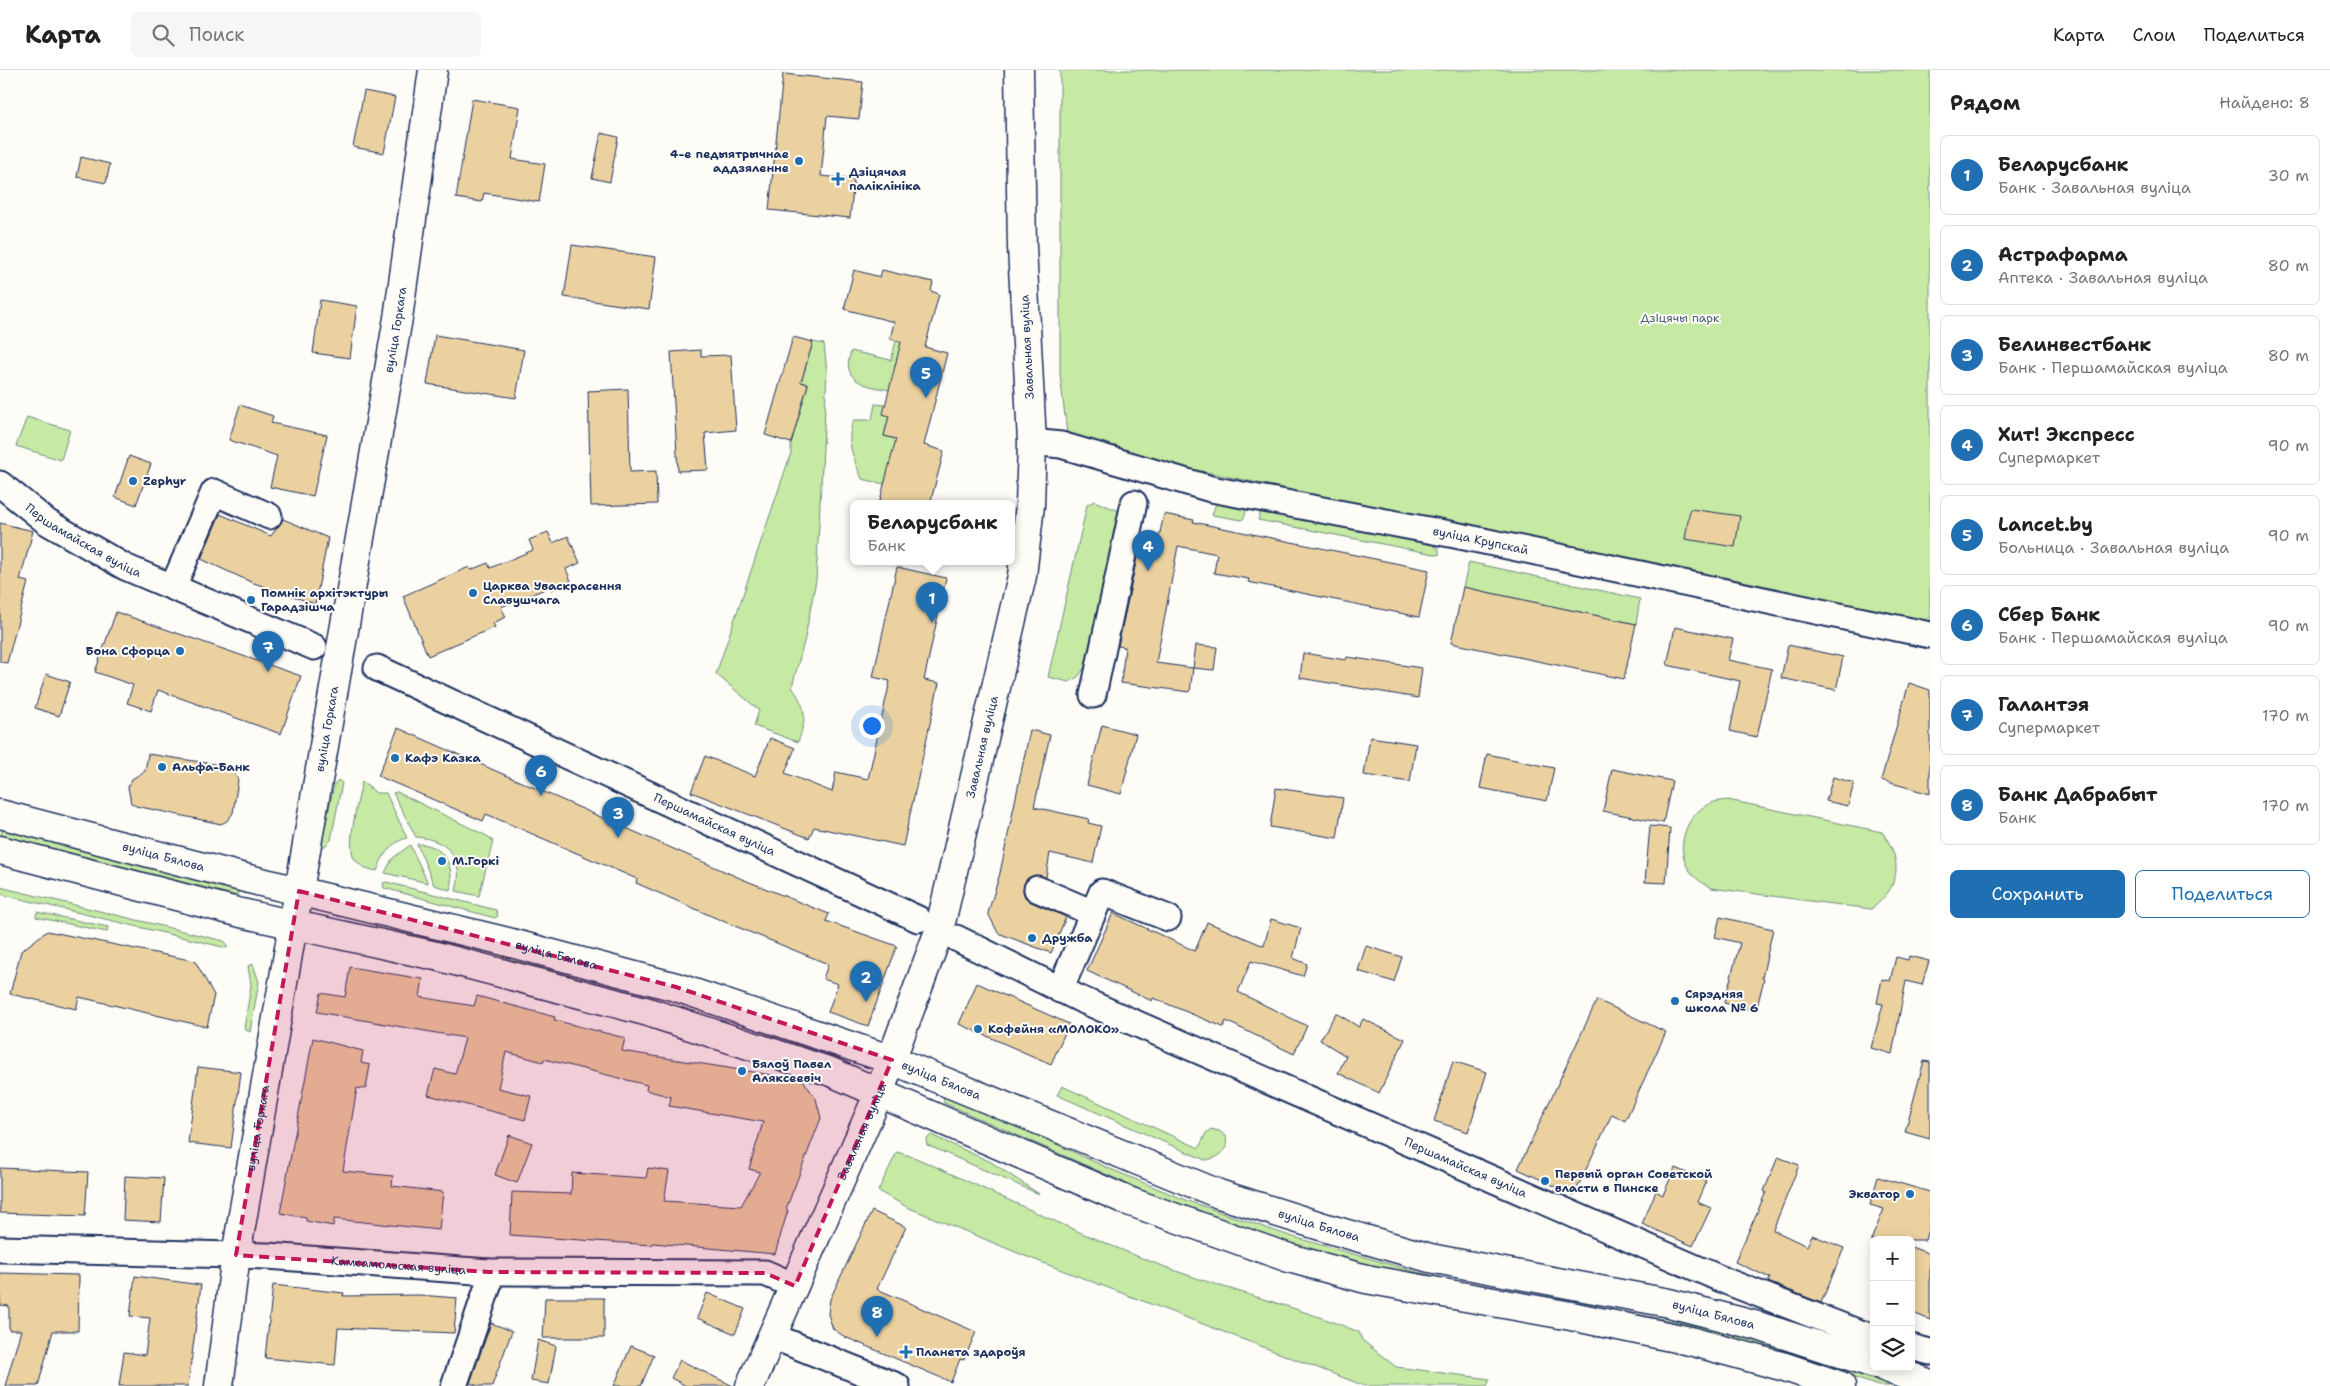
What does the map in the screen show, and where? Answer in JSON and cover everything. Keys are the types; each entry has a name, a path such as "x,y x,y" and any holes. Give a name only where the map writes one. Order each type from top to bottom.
{"main road":[{"name":"вуліца Горкага","path":"219,1386 236,1256 398,318 433,70"},
{"name":"Завальная вуліца","path":"750,1386 879,1092 939,931 1022,576 1030,506 1032,442 1022,247 1019,70"},
{"name":"вуліца Бялова","path":"0,814 299,891 504,941 676,987 892,1060 1219,1194 1430,1258 1669,1304 1758,1326 1870,1363"},
{"path":"0,850 293,924 436,956 645,1011 831,1072 1128,1200 1289,1258 1366,1279 1571,1316 1690,1341 1785,1367 1841,1386"},
{"path":"1895,1371 1930,1384"}],"street":[{"name":"вуліца Крупскай","path":"1032,442 1061,445 1211,489 1454,535 1930,635"},
{"name":"Першамайская вуліца","path":"0,484 47,522 126,567 314,647"},
{"path":"173,587 214,492 269,516"},
{"path":"1093,695 1134,503"},
{"name":"Першамайская вуліца","path":"377,668 918,919"},
{"path":"1037,889 1093,913"},
{"path":"1060,990 1102,892 1168,918"},
{"name":"Першамайская вуліца","path":"956,938 1060,990 1719,1278 1870,1336"},
{"name":"Камсамольская вуліца","path":"0,1249 236,1256 488,1272 765,1272 795,1286"},
{"path":"454,1386 488,1286 488,1272"},
{"path":"772,1336 897,1386"},
{"path":"1915,1348 1930,1352"}],"highlighted area":[{"path":"299,891 676,987 892,1060 795,1286 765,1273 489,1272 236,1255"}],"green space":[{"name":"Дзіцячы парк","path":"1060,70 1930,70 1930,624 1068,443 1060,374"},
{"path":"896,341 909,344 890,390 872,387 857,381 852,376 849,370 851,351 891,360"},
{"path":"813,342 824,344 827,372 816,580 805,638 792,687 801,701 804,713 803,726 798,742 754,726 759,710 716,674 791,453 791,443 808,385 801,382"},
{"path":"875,404 886,405 889,416 884,436 904,441 884,484 862,479 853,457 850,442 851,427 854,420 872,420"},
{"path":"27,417 70,430 61,460 16,446"},
{"path":"1094,501 1117,510 1121,517 1087,664 1078,677 1069,682 1048,677 1087,505"},
{"path":"1220,502 1247,503 1245,516 1242,520 1212,515 1215,506"},
{"path":"1262,507 1430,543 1439,549 1439,555 1258,520"},
{"path":"1469,562 1640,599 1636,624 1463,587"},
{"path":"338,780 342,783 331,840 324,847 322,842 334,785"},
{"path":"362,781 376,793 386,793 407,838 391,847 384,855 377,871 361,866 354,858 352,851 352,832"},
{"path":"397,792 487,836 493,841 479,896 456,891 458,869 456,860 445,847 437,842 416,837 393,793"},
{"path":"1728,800 1882,832 1894,853 1896,874 1893,883 1881,901 1871,909 1711,888 1699,881 1685,863 1683,843 1688,824 1701,809 1713,802"},
{"path":"3,828 239,889 237,896 1,835"},
{"path":"417,844 434,848 446,858 451,873 450,890 434,885"},
{"path":"410,845 428,883 385,873 392,859"},
{"path":"386,882 496,910 498,916 495,918 384,888 383,883"},
{"path":"0,887 224,941 227,944 227,948 0,894"},
{"path":"37,912 108,927 107,932 36,917"},
{"path":"378,922 646,992 376,929"},
{"path":"253,964 259,982 250,1032 244,1029 251,985 248,966"},
{"path":"1062,1086 1199,1148 1206,1133 1211,1129 1219,1131 1226,1136 1227,1147 1218,1156 1205,1160 1057,1095"},
{"path":"948,1094 1108,1168 1188,1201 1290,1236 1417,1272 1504,1292 1588,1305 1711,1328 1755,1339 1899,1386 1878,1386 1788,1355 1419,1282 1332,1257 1185,1209 944,1103 943,1097"},
{"path":"931,1135 991,1162 1039,1194 927,1145 926,1140"},
{"path":"897,1152 916,1158 1143,1259 1199,1279 1314,1315 1359,1332 1362,1340 1396,1367 1490,1379 1487,1386 1365,1386 1025,1256 907,1207 878,1191"}],"building":[{"name":"4-е педыятрычнае аддзяленне","path":"783,74 863,82 859,119 827,116 821,176 854,179 850,218 769,210"},
{"path":"364,91 395,97 384,153 353,147"},
{"path":"472,99 520,107 512,159 545,164 539,202 484,193 482,202 456,198"},
{"path":"601,133 618,137 610,182 592,178"},
{"path":"81,157 110,164 106,183 77,177"},
{"path":"572,245 656,257 649,309 564,297"},
{"path":"854,270 880,277 882,270 933,282 931,291 939,294 925,347 947,353 924,445 944,451 931,500 880,500 896,439 884,436 889,416 883,414 901,342 890,339 894,322 844,309"},
{"path":"320,300 357,306 350,358 313,353"},
{"path":"435,335 524,350 516,398 427,384"},
{"path":"793,337 813,342 801,382 808,384 791,443 765,435"},
{"path":"701,350 701,356 731,355 736,430 705,433 708,470 678,471 671,352"},
{"path":"628,389 630,472 656,471 657,504 591,506 588,391"},
{"path":"240,405 273,416 271,423 327,435 313,496 270,487 277,456 229,440"},
{"name":"Zephyr","path":"129,456 151,464 136,505 115,497"},
{"path":"1690,509 1740,516 1735,547 1685,539"},
{"path":"220,514 271,536 283,519 328,538 315,604 251,582 201,559"},
{"path":"1164,514 1194,520 1193,522 1429,570 1419,617 1248,582 1249,579 1214,573 1217,554 1178,546 1156,663 1193,668 1190,692 1121,683 1125,647 1118,646 1141,539 1158,542"},
{"path":"0,523 33,531 20,580 28,582 7,663 0,662"},
{"name":"Царква Уваскрасення Славушчага","path":"548,532 553,543 568,536 580,563 566,569 571,581 551,590 550,587 501,607 506,617 493,623 495,627 428,656 403,596 469,567 470,570 488,563 490,568 533,550 529,540"},
{"path":"897,567 946,578 924,680 939,683 903,846 814,827 809,838 691,792 705,756 755,776 770,738 795,748 785,773 832,792 836,772 868,779 890,681 873,677"},
{"path":"1463,587 1636,624 1624,679 1451,643"},
{"path":"116,612 301,676 281,734 158,690 151,711 127,703 133,685 95,672"},
{"path":"1675,627 1733,639 1728,660 1772,669 1757,737 1730,731 1740,681 1667,665"},
{"path":"1196,645 1217,647 1214,670 1193,668"},
{"path":"1788,645 1843,657 1836,690 1781,678"},
{"path":"1303,653 1346,660 1347,657 1422,668 1418,698 1300,678"},
{"path":"46,674 70,682 59,716 35,708"},
{"path":"1909,683 1930,690 1930,794 1881,780"},
{"path":"1102,725 1136,734 1121,794 1087,785"},
{"path":"398,728 742,879 829,914 826,921 897,946 868,1026 828,1012 838,984 823,979 828,964 636,883 637,879 486,814 483,821 378,776"},
{"path":"1030,730 1050,735 1034,807 1089,819 1088,823 1101,826 1093,863 1050,853 1046,877 1035,875 1028,878 1024,884 1023,891 1025,897 1031,902 1066,917 1051,953 998,933 988,913 1000,873"},
{"path":"1370,737 1416,744 1410,782 1364,775"},
{"path":"148,754 227,766 234,772 238,780 233,813 227,821 221,824 136,806 131,803 128,787 132,779 145,771"},
{"path":"1487,754 1554,768 1547,801 1480,788"},
{"path":"1612,769 1672,781 1663,823 1603,811"},
{"path":"1833,777 1854,783 1848,806 1826,801"},
{"path":"1276,788 1343,798 1337,838 1270,827"},
{"path":"1650,826 1670,828 1666,883 1645,882"},
{"path":"1113,913 1195,951 1207,922 1264,946 1271,919 1301,928 1293,958 1307,964 1303,976 1251,961 1238,992 1307,1026 1294,1054 1226,1021 1223,1027 1153,998 1152,1001 1087,971"},
{"path":"1720,917 1773,929 1756,1011 1724,1003 1740,943 1715,937"},
{"path":"47,931 195,961 214,995 207,1027 79,997 76,1009 10,994 21,951"},
{"path":"1366,946 1402,957 1394,982 1358,971"},
{"path":"1909,956 1929,961 1922,985 1906,981 1892,1054 1871,1048 1883,1004 1877,1003 1882,979 1890,981 1896,957 1908,960"},
{"path":"350,967 423,979 420,997 474,1006 477,996 555,1017 554,1020 625,1038 622,1051 803,1080 816,1099 821,1118 786,1209 788,1210 775,1254 653,1243 652,1245 510,1235 512,1192 571,1194 572,1173 646,1178 648,1168 669,1171 664,1201 741,1206 760,1172 749,1169 763,1122 669,1106 671,1097 646,1090 647,1085 544,1059 543,1062 506,1052 498,1088 531,1096 525,1120 428,1095 435,1069 455,1074 465,1038 317,1012 321,993 345,997"},
{"path":"977,983 1069,1024 1051,1064 959,1024"},
{"path":"1597,1000 1666,1032 1625,1121 1612,1114 1574,1195 1518,1169"},
{"path":"1336,1013 1359,1027 1363,1019 1405,1039 1379,1093 1338,1073 1346,1056 1320,1040"},
{"path":"313,1038 363,1051 361,1063 370,1065 366,1089 357,1088 343,1171 393,1176 392,1186 443,1192 439,1230 334,1219 333,1226 306,1221 306,1218 280,1213"},
{"path":"1453,1061 1487,1072 1468,1132 1434,1121"},
{"path":"1924,1061 1930,1062 1930,1139 1905,1132"},
{"path":"198,1067 241,1072 231,1148 188,1143"},
{"path":"509,1135 532,1143 517,1183 495,1175"},
{"path":"1778,1157 1799,1165 1773,1230 1807,1246 1812,1235 1844,1248 1821,1303 1768,1282 1770,1278 1735,1262 1766,1192 1764,1191"},
{"path":"0,1168 88,1172 85,1216 0,1213"},
{"path":"1675,1168 1706,1181 1697,1202 1711,1208 1693,1246 1642,1224 1656,1191 1663,1195"},
{"path":"125,1176 164,1178 161,1222 123,1220"},
{"path":"1878,1177 1930,1192 1930,1222 1925,1240 1915,1240 1915,1236 1873,1236 1884,1209 1870,1205"},
{"path":"872,1211 906,1227 877,1289 976,1332 964,1360 960,1359 951,1382 845,1337 833,1329 828,1314 830,1299"},
{"path":"1915,1248 1930,1254 1930,1320 1915,1314"},
{"path":"0,1273 79,1275 78,1331 53,1331 38,1386 5,1386 21,1330 9,1330 9,1306 0,1305"},
{"path":"135,1276 201,1285 188,1386 119,1386 124,1352 145,1355 150,1318 130,1316"},
{"path":"273,1285 344,1293 343,1296 419,1295 457,1298 454,1333 338,1328 335,1365 265,1358"},
{"path":"707,1293 745,1309 735,1334 697,1318"},
{"path":"545,1298 604,1298 604,1338 543,1338"},
{"path":"491,1323 512,1331 492,1386 478,1386 470,1383"},
{"path":"538,1340 556,1346 549,1384 531,1381"},
{"path":"631,1346 654,1355 641,1386 614,1386"},
{"path":"680,1360 733,1386 686,1386 671,1378"}],"place":[{"name":"4-е педыятрычнае аддзяленне","path":"799,161"},
{"name":"Дзіцячая паліклініка","path":"838,179"},
{"name":"Lancet.by","path":"926,398"},
{"name":"Zephyr","path":"133,481"},
{"name":"Хит! Экспресс","path":"1148,571"},
{"name":"Царква Уваскрасення Славушчага","path":"473,593"},
{"name":"Помнік архітэктуры Гарадзішча","path":"251,600"},
{"name":"Беларусбанк","path":"932,623"},
{"name":"Бона Сфорца","path":"180,651"},
{"name":"Галантэя","path":"268,672"},
{"name":"Кафэ Казка","path":"395,758"},
{"name":"Альфа-Банк","path":"162,767"},
{"name":"Сбер Банк","path":"541,796"},
{"name":"Белинвестбанк","path":"618,838"},
{"name":"М.Горкі","path":"442,861"},
{"name":"Дружба","path":"1032,938"},
{"name":"Сярэдняя школа № 6","path":"1675,1001"},
{"name":"Астрафарма","path":"866,1002"},
{"name":"Кофейня «МОЛОКО»","path":"978,1029"},
{"name":"Бялоў Павел Аляксеевіч","path":"742,1071"},
{"name":"Первый орган Советской власти в Пинске","path":"1545,1181"},
{"name":"Экватор","path":"1910,1194"},
{"name":"Банк Дабрабыт","path":"877,1337"},
{"name":"Планета здароўя","path":"906,1352"}]}
